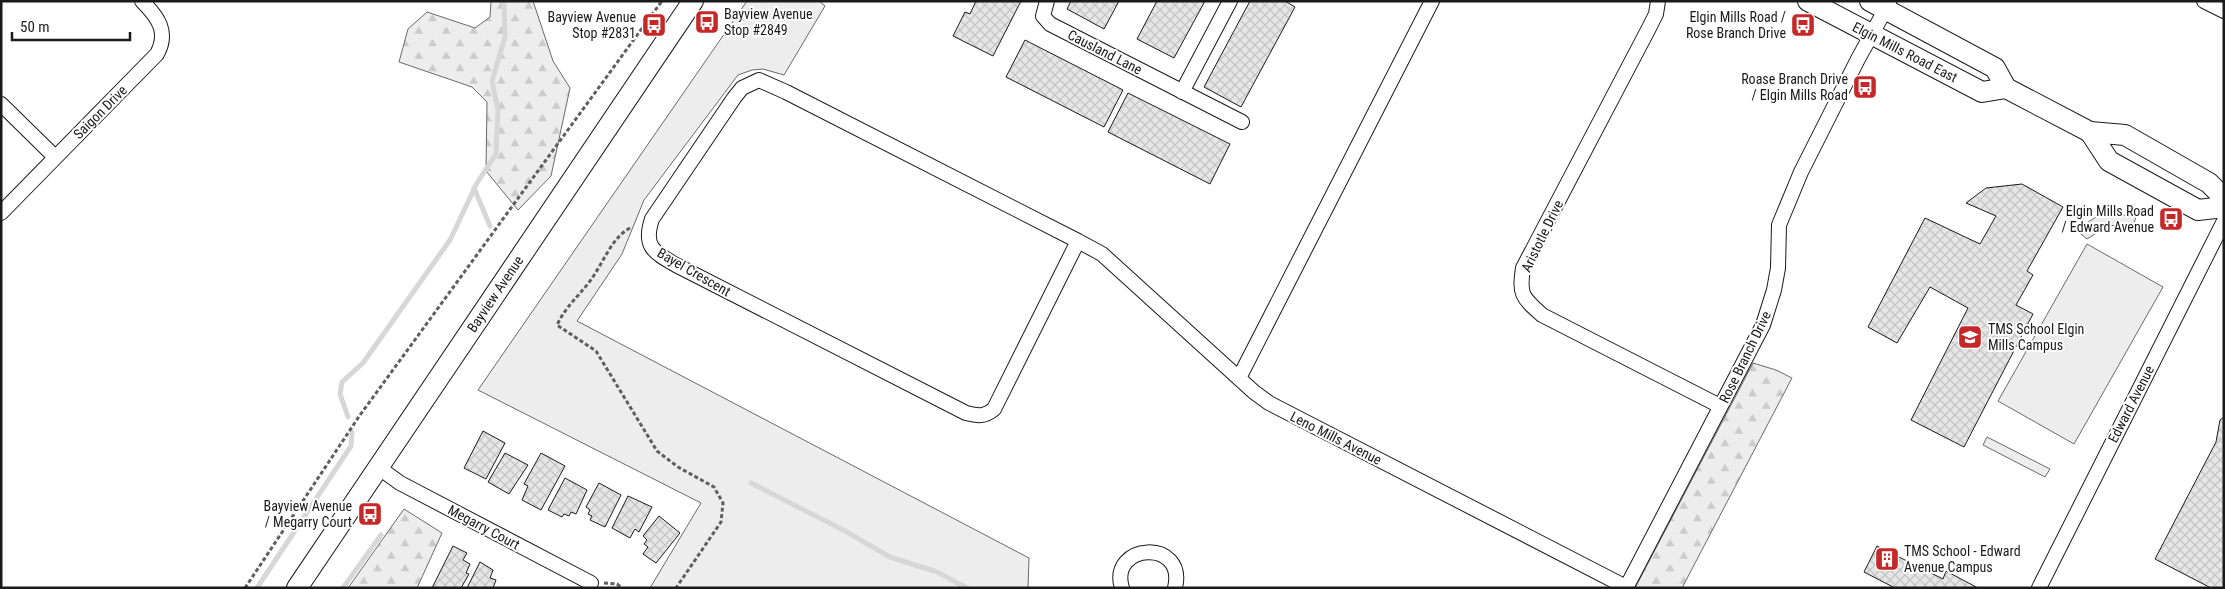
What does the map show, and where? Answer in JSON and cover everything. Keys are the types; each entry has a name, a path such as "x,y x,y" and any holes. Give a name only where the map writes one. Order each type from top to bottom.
{"main road":[{"name":"Bayview Avenue","path":"297,588 693,1"},
{"name":"Elgin Mills Road East","path":"1808,1 1982,92 2006,88 1995,68 1882,4"},
{"path":"2006,88 2090,132 2125,135 2209,183 2224,198"},
{"path":"2090,132 2109,161 2198,210 2224,207"}],"street":[{"name":"Saigon Drive","path":"1,213 157,54 162,40 161,26 156,15 142,1"},
{"name":"Causland Lane","path":"1047,1 1043,16 1050,24 1242,122"},
{"path":"1182,92 1230,1"},
{"path":"1239,378 1432,1"},
{"name":"Aristotle Drive","path":"1658,1 1656,14 1649,28 1523,268 1520,288 1527,302 1542,315 1720,406"},
{"path":"2204,1 2224,11"},
{"name":"Rose Branch Drive","path":"1626,588 1769,310 1778,268 1779,226 1782,216 1801,172 1872,35 1882,4"},
{"name":"Bayel Crescent","path":"759,80 1078,241 994,409 978,416 966,413 667,260 650,246 647,232 652,219 734,98 742,88 759,80"},
{"path":"1,104 55,157"},
{"name":"Edward Avenue","path":"2039,588 2224,221"},
{"name":"Leno Mills Avenue","path":"1078,241 1102,254 1254,392 1284,412 1626,588"},
{"name":"Megarry Court","path":"378,467 400,483 591,583"},
{"path":"1122,588 1121,574 1124,566 1130,558 1147,551 1165,556 1172,563 1175,572 1175,588"}],"path":[{"path":"245,588 360,415 662,1"},
{"path":"630,228 617,240 590,281 564,309 557,325 596,351 657,451 678,467 714,487 723,503 721,522 676,588"},
{"path":"591,583 617,584 622,588"}],"shaded area":[{"path":"747,1 819,1 825,6 784,75 763,69 752,70 738,75 644,200 622,254 577,321 1029,558 1028,588 650,588 701,503 478,390"},
{"path":"2111,213 2136,217 2132,228 2109,225 2087,239 2076,230 2096,217"},
{"path":"2087,244 2163,287 2074,444 1998,401"},
{"path":"1987,437 2050,469 2045,477 1983,445"}],"green space":[{"path":"491,1 533,1 553,61 570,88 551,176 518,210 486,171 487,102 472,87 399,62 408,29 427,12 475,28 490,17"},
{"path":"1753,363 1776,370 1792,378 1682,588 1635,588"},
{"path":"404,509 442,533 417,588 348,588"}],"building":[{"path":"976,1 1021,1 993,56 953,36 965,12 970,14"},
{"path":"1071,1 1119,1 1104,29 1067,9"},
{"path":"1157,1 1205,1 1174,58 1137,39"},
{"path":"1250,1 1285,1 1295,7 1241,107 1204,87"},
{"path":"1025,40 1123,90 1104,127 1006,77"},
{"path":"1128,93 1230,144 1210,184 1108,132"},
{"path":"2022,184 2063,207 2027,271 2033,275 2016,305 2033,314 1964,447 1911,420 1968,308 1930,287 1897,343 1868,327 1925,218 1980,244 1996,216 1966,203 1986,188"},
{"path":"2224,417 2224,588 2211,588 2155,559 2216,442 2220,420"},
{"path":"483,431 505,443 486,479 464,468"},
{"path":"505,453 528,465 509,494 488,482"},
{"path":"541,453 565,466 541,510 522,500 528,486 524,484"},
{"path":"565,478 587,490 576,514 571,512 569,516 564,514 562,517 548,510"},
{"path":"599,483 621,495 605,527 590,520 592,516 588,514 590,510 586,507"},
{"path":"628,496 652,507 639,532 635,529 630,538 612,528"},
{"path":"659,516 680,533 656,563 643,554 648,547 644,544 647,540 643,536"},
{"path":"453,546 467,553 463,560 470,564 466,573 469,574 461,588 432,588"},
{"name":"TMS School - Edward Avenue Campus","path":"1877,546 1943,579 1946,571 1978,588 1895,588 1864,572"},
{"path":"480,562 493,570 490,578 496,580 493,588 467,588"}],"waterway":[{"path":"348,417 340,394 342,382 363,363 450,240 477,183 496,154 498,110 492,81 505,37 504,1"},
{"path":"474,188 490,226"},
{"path":"257,588 351,446 352,432"},
{"path":"751,483 845,531 890,557 937,572 967,588"},
{"path":"343,588 381,535"}],"place":[{"name":"Bayview Avenue Stop #2849","path":"707,22"},
{"name":"Bayview Avenue Stop #2831","path":"654,25"},
{"name":"Elgin Mills Road / Rose Branch Drive","path":"1803,25"},
{"name":"Roase Branch Drive / Elgin Mills Road","path":"1865,87"},
{"name":"Elgin Mills Road / Edward Avenue","path":"2171,219"},
{"name":"TMS School Elgin Mills Campus","path":"1970,337"},
{"name":"Bayview Avenue / Megarry Court","path":"370,514"},
{"name":"TMS School - Edward Avenue Campus","path":"1887,559"}]}
